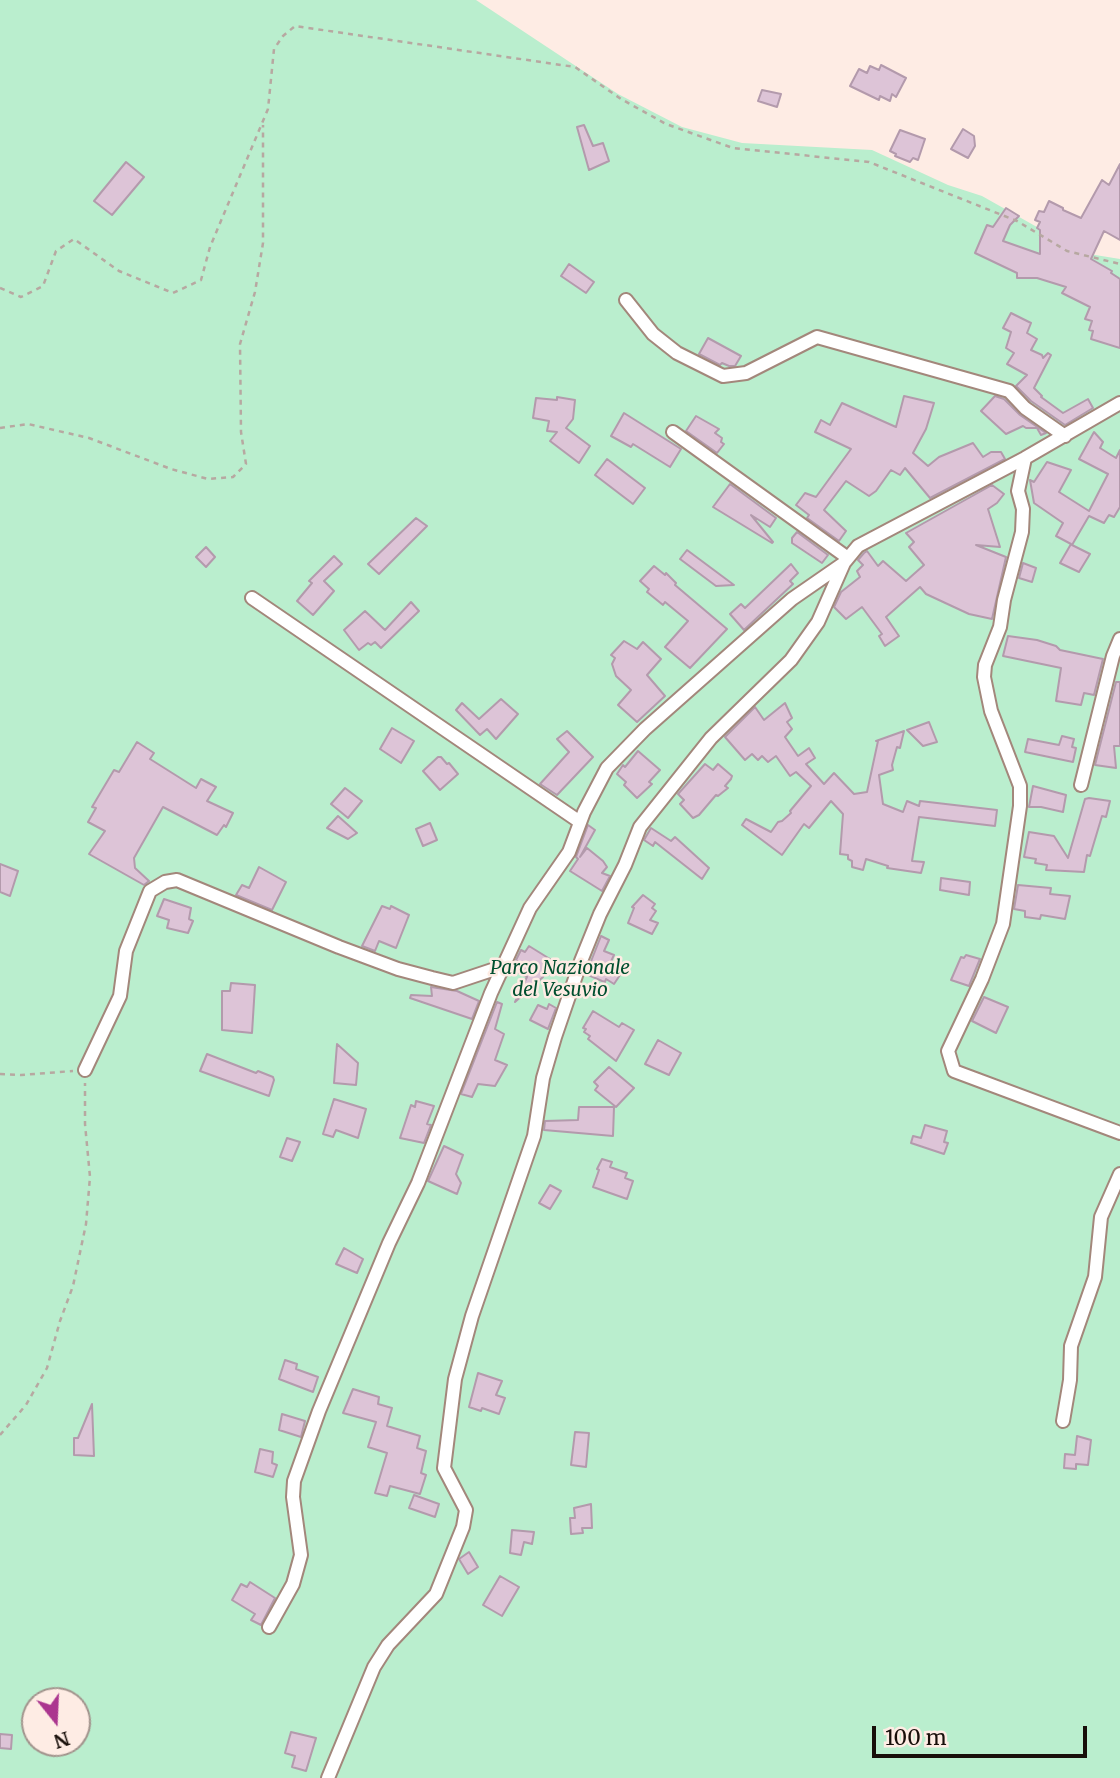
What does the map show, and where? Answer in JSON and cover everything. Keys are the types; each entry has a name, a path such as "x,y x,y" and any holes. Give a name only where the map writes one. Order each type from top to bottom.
{"street":[{"path":"626,300 653,334 677,353 715,374 729,377 746,373 817,337 1009,391 1025,408 1065,436"},
{"path":"328,1778 374,1667 388,1645 436,1594 463,1527 466,1510 444,1468 455,1379 472,1316 534,1136 543,1078 555,1037 600,914 625,866 640,827 711,738 791,660 818,622 846,561 858,546 1025,458 1120,403"},
{"path":"673,432 846,561"},
{"path":"1025,458 1018,491 1023,509 1022,532 1004,600 1000,627 985,665 984,677 992,712 1020,786 1020,807 1003,924 982,979 948,1051 954,1071 1120,1133"},
{"path":"269,1628 292,1584 301,1555 293,1497 294,1481 331,1378 388,1243 418,1183 491,993 530,908 569,852 580,821 607,768 645,729 792,598 846,561"},
{"path":"252,598 580,821"},
{"path":"1081,785 1113,656 1120,639"},
{"path":"85,1070 120,996 126,951 150,891 165,882 177,880 339,947 432,978 453,983 503,966"},
{"path":"1063,1421 1070,1380 1071,1346 1095,1277 1101,1217 1120,1174"}],"path":[{"path":"0,288 21,297 43,286 56,251 74,239 119,271 173,293 201,280 210,247 268,109 274,49 282,36 295,26 575,68 621,99 666,124 733,148 869,162 1017,221 1067,251 1120,264"},
{"path":"0,428 28,424 89,438 171,469 208,479 233,477 246,464 242,432 240,344 255,292 263,243 263,121"},
{"path":"0,1074 85,1070 85,1124 90,1177 86,1224 73,1286 47,1368 26,1405 0,1435"}],"green space":[{"name":"Parco Nazionale del Vesuvio","path":"0,0 476,0 618,94 682,127 742,143 872,150 948,185 982,196 1083,253 1120,259 1120,1778 0,1778"}],"building":[{"path":"881,65 906,78 896,97 892,94 890,101 880,96 879,100 850,86 859,69 867,73 870,66 879,70"},
{"path":"762,90 781,94 777,107 758,101"},
{"path":"584,125 593,146 603,143 609,161 589,170 577,127"},
{"path":"963,129 974,136 975,146 968,158 951,149"},
{"path":"900,130 925,139 918,160 913,158 910,162 890,151"},
{"path":"126,162 144,177 112,215 94,201"},
{"path":"1120,164 1120,240 1104,231 1091,259 1120,279 1120,348 1091,339 1093,331 1089,330 1092,321 1085,319 1090,307 1062,293 1066,287 1037,278 1017,278 1017,273 975,253 987,225 993,227 1006,208 1019,216 1010,225 1003,241 1040,254 1040,230 1037,228 1040,222 1035,220 1039,211 1044,212 1049,201 1081,218 1102,180 1109,185"},
{"path":"569,264 594,282 586,293 561,276"},
{"path":"1011,313 1031,323 1027,333 1037,339 1031,350 1043,358 1048,353 1051,355 1034,388 1041,397 1063,413 1088,399 1093,408 1065,425 1031,401 1016,386 1027,375 1007,364 1014,353 1006,348 1011,332 1003,328"},
{"path":"708,338 741,356 735,366 722,363 720,365 699,354"},
{"path":"904,396 934,403 926,429 913,453 928,466 939,457 973,443 983,457 991,452 1001,452 1005,459 930,498 905,468 900,475 891,470 876,491 869,496 846,481 824,510 846,531 839,541 807,518 809,515 796,505 805,493 816,497 851,449 815,432 821,420 830,425 842,403 896,427"},
{"path":"995,396 1004,399 1020,415 1046,433 1041,435 1037,428 1023,426 1006,434 981,411"},
{"path":"557,397 575,400 573,419 566,428 590,446 579,463 550,441 557,432 547,431 549,421 533,418 536,398 557,400"},
{"path":"624,413 681,449 670,467 633,444 631,447 611,436"},
{"path":"696,416 719,429 715,433 722,438 721,442 724,444 717,453 686,431"},
{"path":"1094,432 1103,442 1100,448 1116,458 1120,450 1120,507 1114,517 1109,515 1104,523 1089,516 1072,545 1090,554 1079,572 1060,563 1071,544 1056,536 1063,523 1034,503 1030,480 1034,482 1047,462 1071,470 1059,492 1089,511 1108,474 1079,459"},
{"path":"607,459 645,488 633,504 595,475"},
{"path":"730,484 776,518 770,527 751,515 772,543 713,507"},
{"path":"992,485 1004,494 988,509 1000,547 976,545 1006,557 992,619 969,614 926,594 920,587 886,617 899,636 885,646 879,636 882,634 862,607 846,619 834,607 841,592 860,577 857,571 863,565 858,560 864,553 867,551 878,566 883,561 906,581 924,565 909,547 914,542 906,533"},
{"path":"416,518 427,526 379,574 368,564"},
{"path":"797,532 828,555 822,563 792,543"},
{"path":"206,547 215,557 206,567 196,557"},
{"path":"687,550 734,585 716,586 680,559"},
{"path":"334,556 342,564 324,581 334,591 313,615 297,601 312,583 309,581"},
{"path":"1023,563 1036,568 1032,582 1019,578"},
{"path":"791,564 798,573 790,581 793,584 744,630 730,614 741,604 745,608"},
{"path":"654,566 665,575 666,573 675,585 727,629 690,668 665,647 688,621 665,602 663,605 647,592 649,589 640,581"},
{"path":"411,602 419,611 381,648 375,642 371,645 368,643 359,650 344,630 365,611 385,630"},
{"path":"1008,636 1037,640 1060,650 1103,659 1094,695 1084,693 1081,705 1056,701 1061,668 1003,656"},
{"path":"624,641 637,649 643,642 661,659 647,675 665,696 637,722 618,705 631,690 616,676 612,664 615,658 611,655"},
{"path":"1116,682 1120,682 1120,746 1114,746 1116,768 1095,765"},
{"path":"501,699 518,714 496,739 487,729 480,735 456,710 462,703 479,719"},
{"path":"785,703 792,718 787,722 792,729 785,737 798,756 809,748 815,758 806,764 824,784 834,773 854,794 867,792 876,741 904,731 900,748 897,747 893,770 879,775 883,804 903,812 907,801 919,806 920,801 997,810 995,826 919,817 912,861 924,862 921,873 887,868 888,866 866,859 863,870 852,867 848,855 840,854 843,814 831,801 809,828 804,824 782,855 742,825 746,819 771,832 778,822 791,813 811,786 796,772 790,776 776,756 768,762 762,756 758,760 752,754 745,760 725,737 755,707 764,720"},
{"path":"929,722 937,742 923,746 907,730"},
{"path":"392,728 414,741 401,763 380,749"},
{"path":"567,731 593,757 557,795 540,784 569,752 557,739"},
{"path":"1062,736 1074,739 1072,747 1076,748 1073,762 1025,752 1028,739 1059,745"},
{"path":"137,742 154,753 150,759 196,788 201,779 216,787 207,801 233,813 226,827 224,825 217,835 163,807 134,858 135,868 149,881 144,885 89,854 105,831 88,822 96,808 92,807 114,770 119,772"},
{"path":"638,751 660,770 649,782 652,784 637,798 617,774"},
{"path":"438,757 449,763 458,774 440,790 423,771"},
{"path":"705,764 713,770 718,764 732,776 725,786 728,788 716,795 699,815 693,818 680,804 684,800 678,794"},
{"path":"1033,786 1066,795 1063,812 1029,807"},
{"path":"345,788 362,801 348,818 331,804"},
{"path":"1085,799 1110,801 1106,817 1102,816 1090,856 1087,855 1084,872 1046,870 1047,865 1024,857 1029,832 1054,836 1068,858"},
{"path":"338,816 357,833 348,839 327,828"},
{"path":"430,823 437,840 423,846 416,829"},
{"path":"588,825 595,830 580,857 587,848 607,867 602,873 610,876 602,891 570,871 578,859 576,857"},
{"path":"651,828 671,841 675,837 709,868 702,879 655,842 653,846 644,840"},
{"path":"0,864 18,871 10,896 0,892"},
{"path":"259,867 286,882 272,910 236,895 242,885 249,888"},
{"path":"941,878 970,882 969,895 940,890"},
{"path":"1018,885 1051,888 1050,894 1070,896 1065,919 1041,915 1040,919 1025,917 1025,911 1014,909"},
{"path":"643,895 655,904 652,908 656,911 650,920 658,923 652,934 628,923 634,908 632,907"},
{"path":"164,899 191,908 189,919 193,921 188,933 167,928 169,920 157,916"},
{"path":"382,906 390,909 391,906 409,915 396,948 379,941 375,951 362,946"},
{"path":"601,936 609,940 604,951 614,955 608,968 620,975 614,984 586,974"},
{"path":"529,946 558,964 552,975 545,972 543,977 515,1002 527,977 519,973 521,971 516,967 516,960 521,950 525,952"},
{"path":"966,955 980,959 969,986 951,980 961,957"},
{"path":"231,983 255,985 252,1033 222,1030 222,991 230,991"},
{"path":"431,987 457,991 479,1001 472,1019 410,998 411,995 432,996"},
{"path":"984,997 1008,1007 996,1033 972,1021"},
{"path":"497,1002 502,1004 495,1029 504,1034 495,1060 507,1065 495,1086 478,1084 472,1097 461,1094"},
{"path":"549,1004 556,1008 548,1029 530,1020 538,1005 547,1009"},
{"path":"593,1011 619,1027 622,1023 634,1030 616,1061 588,1039 590,1036 584,1032 586,1029 583,1028"},
{"path":"658,1040 681,1053 669,1075 645,1064"},
{"path":"337,1044 358,1063 356,1085 334,1083"},
{"path":"207,1054 273,1077 269,1096 200,1071"},
{"path":"609,1067 634,1088 616,1107 595,1090 598,1086 594,1082"},
{"path":"334,1099 366,1109 358,1138 336,1130 333,1137 323,1134"},
{"path":"416,1101 434,1106 424,1143 400,1138 411,1105 415,1107"},
{"path":"579,1107 614,1107 613,1136 544,1130 545,1121 578,1120"},
{"path":"925,1125 947,1131 944,1142 948,1143 944,1154 911,1143 913,1136 921,1138"},
{"path":"287,1138 300,1142 292,1161 280,1157"},
{"path":"444,1146 463,1155 456,1174 461,1183 457,1194 428,1181"},
{"path":"602,1159 612,1162 610,1167 627,1173 625,1178 633,1181 627,1199 593,1187"},
{"path":"550,1185 561,1191 550,1209 539,1203"},
{"path":"344,1248 363,1259 357,1273 336,1264"},
{"path":"285,1360 297,1364 296,1369 318,1377 313,1392 279,1379"},
{"path":"478,1373 502,1381 496,1395 505,1398 499,1414 469,1407"},
{"path":"353,1389 379,1397 378,1404 392,1408 387,1426 420,1436 417,1448 426,1451 421,1473 426,1475 420,1494 390,1486 387,1496 375,1493 387,1453 368,1447 376,1422 343,1413"},
{"path":"92,1404 94,1456 74,1455 74,1438 78,1438"},
{"path":"282,1414 305,1421 301,1437 279,1430"},
{"path":"575,1432 589,1433 586,1467 571,1465"},
{"path":"1077,1436 1091,1440 1088,1465 1076,1464 1076,1469 1064,1468 1065,1454 1075,1455"},
{"path":"260,1449 273,1452 272,1463 277,1465 273,1477 255,1472"},
{"path":"414,1495 439,1504 435,1517 409,1508"},
{"path":"591,1504 592,1528 582,1528 583,1533 571,1534 570,1518 575,1518 574,1508"},
{"path":"512,1530 534,1532 532,1544 524,1542 521,1555 510,1553"},
{"path":"469,1552 478,1567 468,1574 459,1559"},
{"path":"500,1576 519,1587 502,1616 483,1605"},
{"path":"250,1582 275,1598 261,1625 251,1620 255,1614 232,1600 241,1584 247,1587"},
{"path":"291,1732 316,1738 306,1771 292,1767 295,1756 285,1753"},
{"path":"0,1734 12,1735 11,1749 0,1748"}]}
